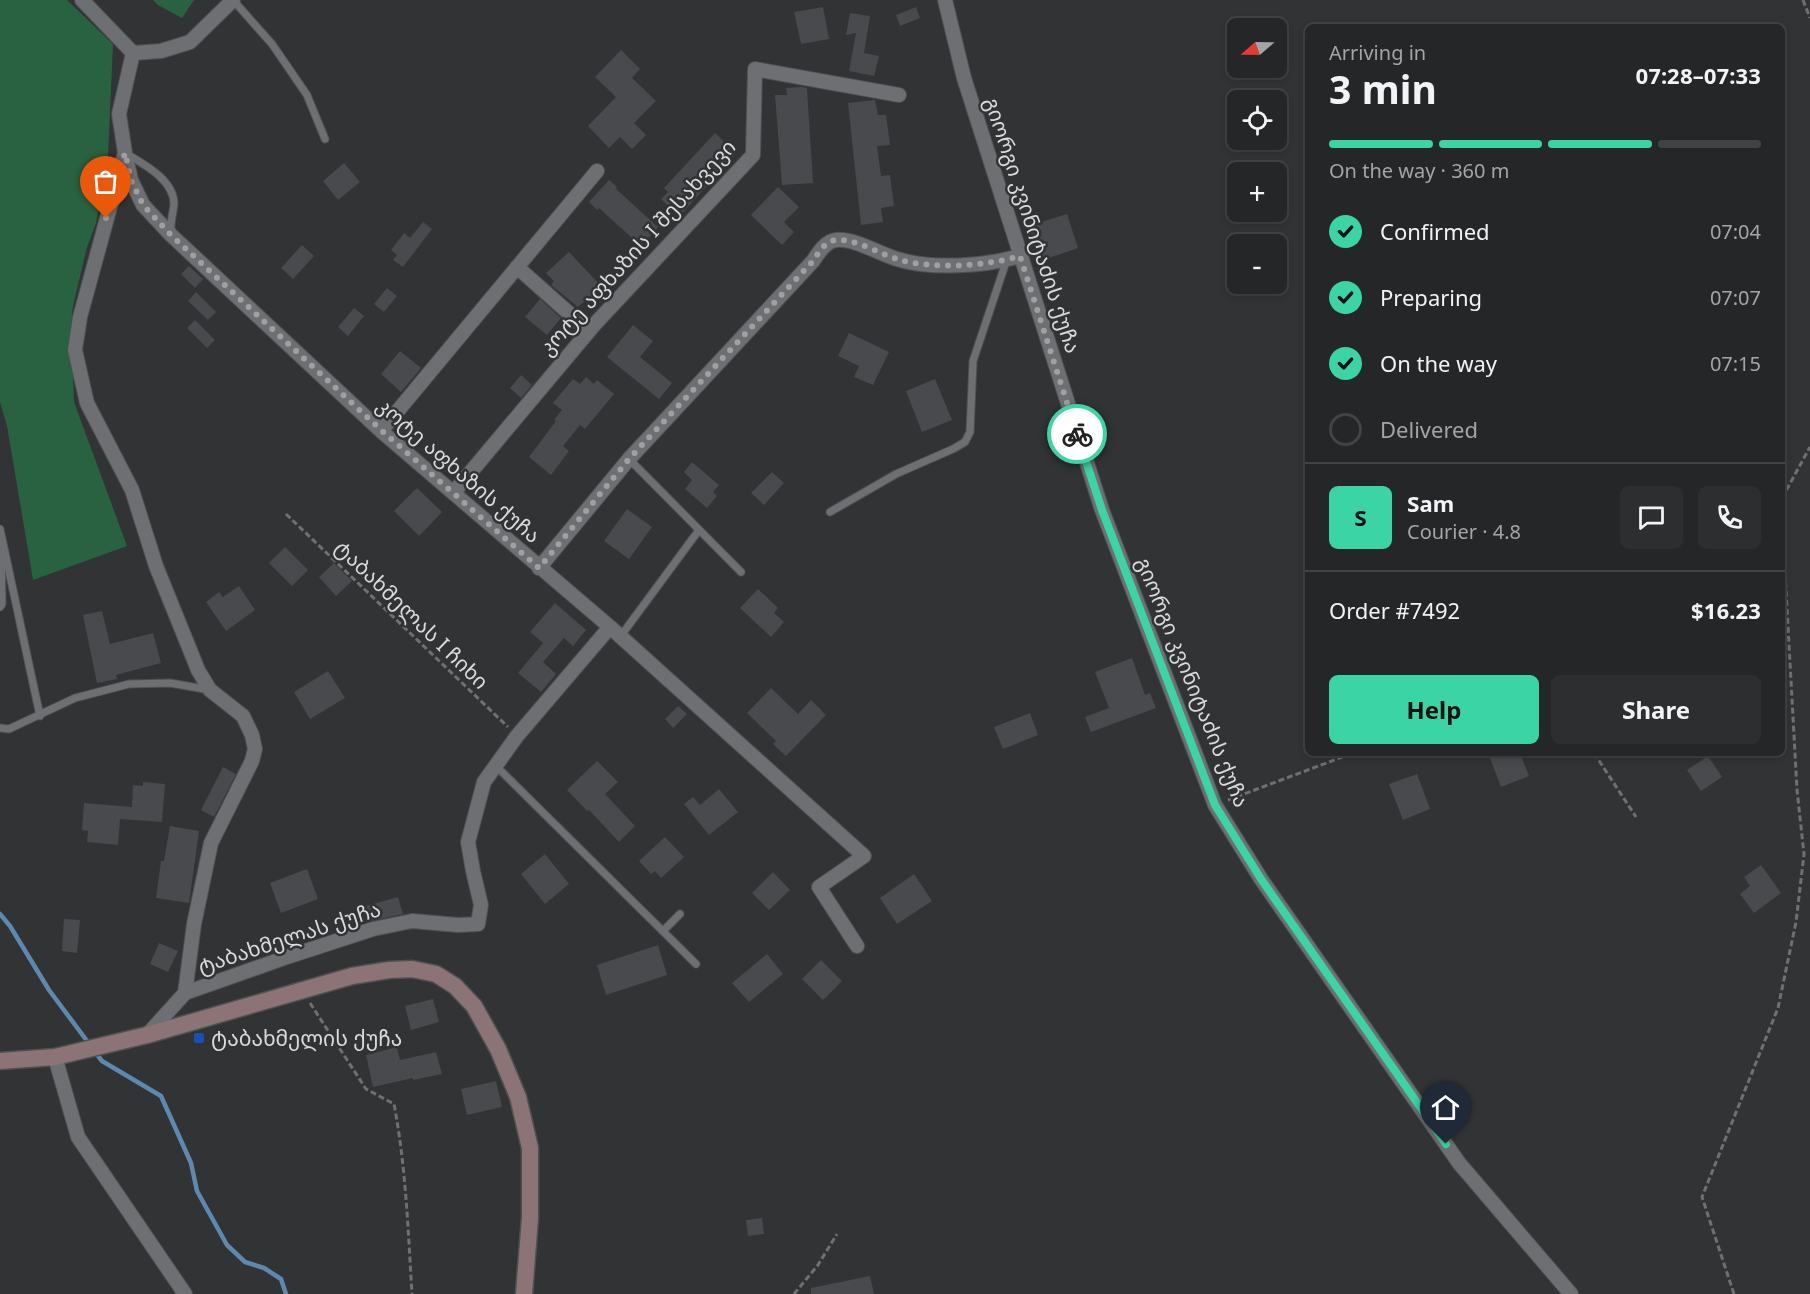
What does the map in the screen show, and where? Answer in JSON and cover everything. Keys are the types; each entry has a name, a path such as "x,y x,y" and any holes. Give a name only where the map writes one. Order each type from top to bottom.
{"main road":[{"path":"0,1061 55,1057 103,1046 352,976 412,969 436,974 455,986 474,1006 498,1049 518,1097 530,1148 530,1218 524,1294"}],"street":[{"path":"82,0 133,53 161,51 189,42 233,0"},
{"name":"გიორგი კვინიტაძის ქუჩა","path":"945,0 1014,258 1102,510 1215,805 1261,879 1459,1163 1571,1294"},
{"name":"კოტე აფხაზის ქუჩა","path":"133,53 119,114 131,180 143,205 171,235 381,430 615,632 864,856 819,887 857,946"},
{"name":"კოტე აფხაზის I შესახვევი","path":"454,492 589,331 753,155 755,69 899,95"},
{"path":"125,153 80,317 75,350 87,402 132,490 156,566 195,663 210,690 243,716 252,735 255,749 252,761 211,843 194,924 185,993"},
{"path":"381,430 597,171"},
{"path":"539,568 629,459 826,245 834,240 846,240 899,260 957,266 1014,258"},
{"path":"517,267 589,331"},
{"name":"ტაბახმელას ქუჩა","path":"147,1035 185,993 373,929 412,921 458,925 478,924 481,904 468,842 484,782 518,736 615,632"},
{"path":"55,1057 78,1137 185,1294"}],"lane":[{"path":"233,0 272,44 307,95 325,139"},
{"path":"125,153 150,168 168,186 174,204 171,235"},
{"path":"830,512 896,474 965,442 970,432 973,361 1014,258"},
{"path":"629,459 741,572"},
{"path":"0,529 40,716"},
{"path":"0,529 2,604 0,607"},
{"path":"615,632 699,530"},
{"path":"0,728 9,729 75,698 129,684 170,683 210,690"},
{"path":"496,766 696,964"},
{"path":"663,931 680,914"}],"path":[{"path":"1803,0 1810,18"},
{"path":"1785,493 1810,447"},
{"name":"ტაბახმელას I ჩიხი","path":"286,514 518,736"},
{"path":"1734,1294 1702,1197 1778,1008 1796,922 1804,854 1797,790 1785,572"},
{"path":"1215,805 1345,756"},
{"path":"1596,756 1636,817"},
{"path":"303,991 366,1089 394,1104 402,1152 411,1294"},
{"path":"794,1294 818,1265 837,1234"}],"green space":[{"path":"0,0 67,0 113,44 108,157 96,223 87,247 73,306 71,326 74,402 127,546 33,580 7,426 0,402"},
{"path":"153,0 194,0 182,18"}],"building":[{"path":"823,7 829,39 801,44 794,12"},
{"path":"916,7 920,18 900,26 896,15"},
{"path":"850,13 870,16 864,53 879,56 874,76 849,71 856,33 846,35"},
{"path":"621,50 640,69 632,78 656,101 634,123 646,135 632,149 620,137 609,148 588,126 616,97 595,77"},
{"path":"786,88 807,88 813,183 782,185 775,95 787,95"},
{"path":"875,100 878,115 886,115 890,145 877,146 881,176 890,175 894,206 881,208 883,222 861,225 848,103"},
{"path":"715,133 736,153 679,217 661,199 668,192 664,188"},
{"path":"344,163 360,182 338,200 323,181"},
{"path":"609,180 658,227 641,246 599,208 597,210 589,202"},
{"path":"778,187 799,207 784,222 794,232 782,245 751,215"},
{"path":"1067,214 1078,248 1040,261 1029,226"},
{"path":"423,222 432,229 403,267 393,260 397,255 391,250 404,233 410,238"},
{"path":"302,245 314,256 293,279 281,268"},
{"path":"569,252 601,286 578,307 551,285 554,281 546,273"},
{"path":"189,266 203,279 195,288 181,274"},
{"path":"387,288 397,296 384,312 374,304"},
{"path":"196,292 216,312 208,320 188,301"},
{"path":"540,299 561,318 547,335 525,317"},
{"path":"354,308 364,316 348,336 338,327"},
{"path":"195,320 215,340 207,348 187,328"},
{"path":"633,325 653,341 640,357 672,383 659,399 607,357"},
{"path":"849,333 889,352 873,385 854,377 859,366 838,356"},
{"path":"400,351 421,368 401,392 381,374"},
{"path":"521,375 532,385 521,398 510,388"},
{"path":"586,377 594,384 597,380 614,394 585,429 580,425 563,446 569,451 551,475 529,457 562,410 553,403 573,379 580,384"},
{"path":"935,379 952,420 922,432 906,391"},
{"path":"692,462 719,485 713,492 717,496 707,508 685,489 692,480 684,472"},
{"path":"772,472 784,483 764,505 751,493"},
{"path":"417,488 442,512 419,536 394,511"},
{"path":"627,509 652,527 629,559 604,541"},
{"path":"285,547 308,570 292,586 269,563"},
{"path":"334,563 352,581 336,596 319,577"},
{"path":"239,586 255,610 226,631 206,602 219,592 223,597"},
{"path":"758,589 778,608 774,613 784,622 771,637 740,608"},
{"path":"555,603 586,630 573,646 564,638 543,662 556,674 541,692 518,673 543,643 530,632"},
{"path":"102,611 110,644 153,633 161,663 116,675 117,679 97,683 83,615"},
{"path":"1132,658 1145,695 1150,693 1156,708 1091,732 1085,717 1109,708 1095,672"},
{"path":"328,671 345,698 310,719 294,692"},
{"path":"771,688 798,714 811,700 826,715 786,756 773,744 776,741 747,713"},
{"path":"678,706 687,714 673,728 665,719"},
{"path":"1030,713 1038,735 1003,749 994,727"},
{"path":"1521,756 1529,776 1501,787 1490,758"},
{"path":"1708,756 1722,777 1701,791 1687,770"},
{"path":"597,761 618,782 605,794 635,826 619,842 567,790"},
{"path":"223,767 236,774 214,817 201,810"},
{"path":"1417,774 1430,809 1403,820 1389,784"},
{"path":"143,782 165,784 162,822 120,819 118,845 87,842 88,831 82,830 84,803 132,807 133,785 143,786"},
{"path":"719,789 738,812 709,835 684,804 693,797 700,805"},
{"path":"170,826 199,831 189,903 156,898 161,861 164,861"},
{"path":"665,837 684,857 661,878 655,871 651,874 639,861"},
{"path":"545,854 569,884 545,904 521,874"},
{"path":"1761,865 1781,893 1754,913 1740,894 1750,886 1744,877"},
{"path":"307,869 318,899 281,913 270,883"},
{"path":"773,872 790,890 769,910 752,893"},
{"path":"914,874 932,901 897,924 880,898"},
{"path":"398,897 403,914 366,922 362,907"},
{"path":"64,919 80,920 77,953 62,951"},
{"path":"159,943 178,951 168,972 150,964"},
{"path":"658,945 667,975 606,995 597,965"},
{"path":"767,954 783,974 749,1002 732,983"},
{"path":"821,960 842,981 823,1000 802,979"},
{"path":"433,999 439,1022 411,1030 405,1006"},
{"path":"397,1047 400,1060 436,1052 442,1074 373,1087 366,1055"},
{"path":"496,1081 502,1107 467,1115 461,1089"},
{"path":"762,1218 764,1234 748,1236 746,1220"},
{"path":"870,1276 874,1294 811,1294 811,1288"}],"waterway":[{"path":"0,914 10,926 49,990 90,1045"},
{"path":"95,1052 102,1061 161,1096 191,1163 197,1191 227,1245 245,1262 264,1268 281,1279 286,1294"}],"way so far":[{"path":"106,218 125,153 131,180 143,205 171,235 381,430 539,568 629,459 826,245 834,240 846,240 899,260 921,263 957,266 1020,256 1077,434"}],"place":[{"name":"ტაბახმელის ქუჩა","path":"199,1038"}],"route":[{"path":"1077,434 1102,510 1215,805 1261,879 1446,1144"}]}
